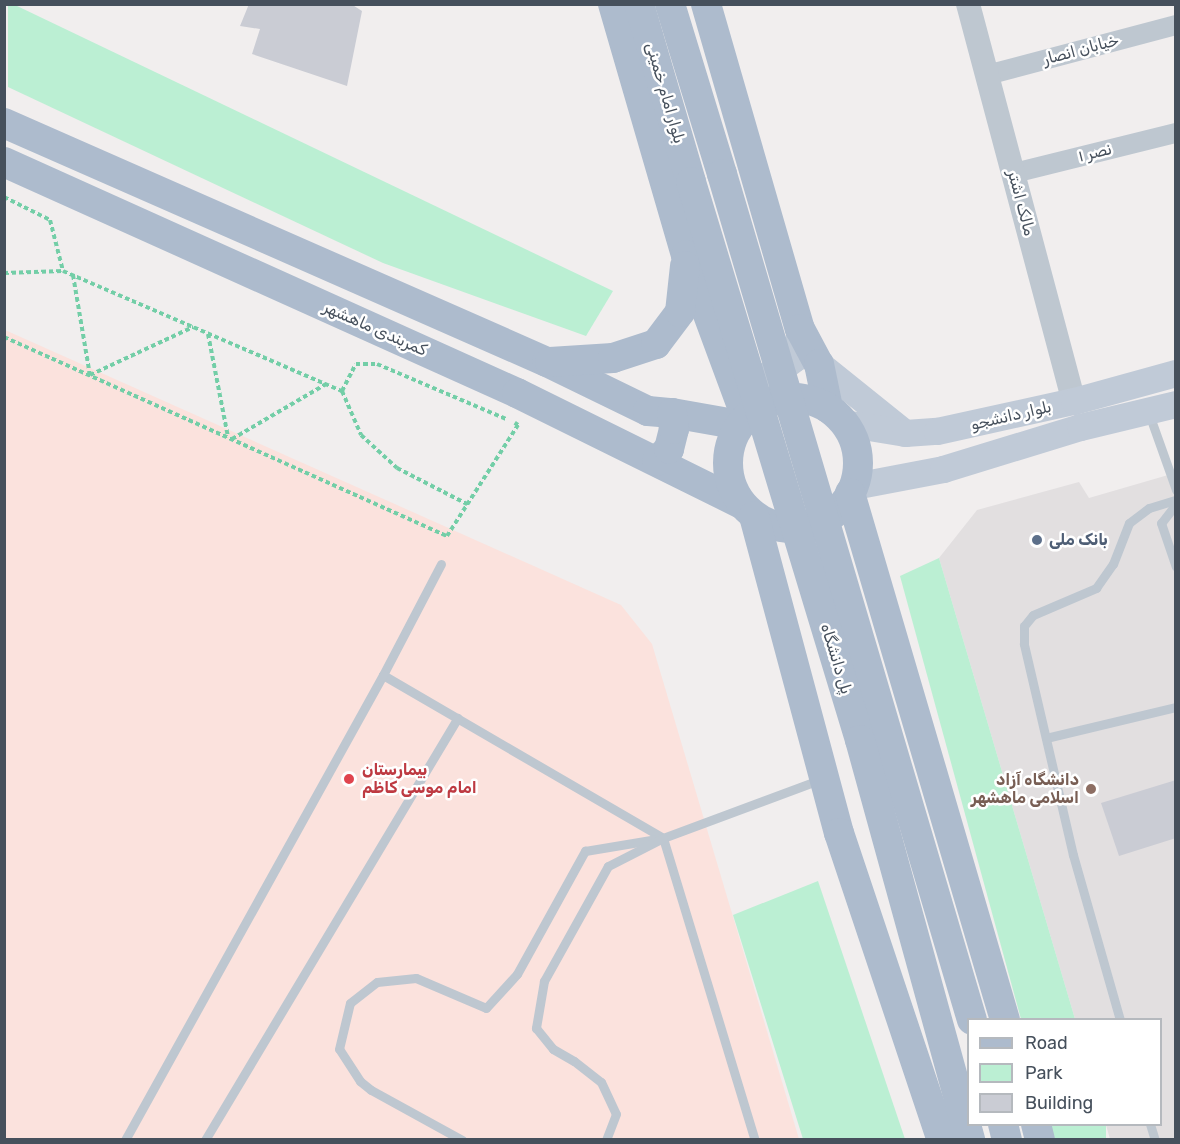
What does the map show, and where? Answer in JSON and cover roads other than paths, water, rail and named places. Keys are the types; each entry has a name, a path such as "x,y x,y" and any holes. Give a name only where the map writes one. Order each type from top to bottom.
{"main road":[{"path":"613,4 686,255 743,421"},
{"name":"بلوار امام خمینی","path":"639,4 691,182"},
{"name":"بلوار امام خمینی","path":"670,4 722,174"},
{"path":"706,4 800,329 819,363 836,415"},
{"path":"4,123 547,362 648,411 743,421"},
{"name":"کمربندی ماهشهر","path":"4,162 517,393 657,461 748,510"},
{"name":"پل دانشگاه","path":"722,174 971,1018"},
{"name":"پل دانشگاه","path":"691,182 860,740 970,1140"},
{"path":"547,362 613,358 656,344 680,312 686,255"},
{"path":"721,354 742,375 771,376 795,358 800,329"},
{"path":"819,363 905,433"},
{"name":"بلوار دانشجو","path":"836,415 905,433 937,431 1074,401 1176,373"},
{"path":"748,510 778,526 803,527 820,523 834,514 852,490 858,469 857,451 852,434 836,415 807,399 785,398 757,408 743,421 728,450 728,469 732,488 748,510 788,642 839,833 942,1140"},
{"name":"بلوار دانشجو","path":"852,490 943,469 1080,427 1176,404"},
{"path":"657,461 669,449 674,429 672,413"},
{"path":"937,431 929,437 925,447 926,458 933,466 943,469"},
{"path":"852,490 1004,1018"},
{"path":"788,642 800,608 830,591 865,596 889,623"}],"street":[{"name":"مالک اشتر","path":"968,4 1074,401"},
{"name":"خیابان انصار","path":"987,75 1176,25"},
{"name":"نصر ۱","path":"1014,173 1176,133"}],"lane":[{"path":"1148,411 1176,490"},
{"path":"1176,502 1161,524 1176,567"},
{"path":"1119,1018 1074,855 1024,644 1024,626 1033,615 1096,588 1113,564 1129,523 1149,508 1176,502"},
{"path":"125,1140 383,675 441,564"},
{"path":"383,675 663,838 755,1140"},
{"path":"1046,738 1176,707"},
{"path":"205,1140 458,718"},
{"path":"606,1140 616,1114 601,1082 574,1061 553,1049 536,1028 544,981 608,866 663,838 824,778"},
{"path":"462,1140 371,1090 360,1081 339,1049 350,1003 377,982 416,978 486,1008 518,974 585,850 663,838"}],"place":[{"name":"بانک ملی","path":"1037,540"},
{"name":"بیمارستان امام موسی کاظم","path":"349,779"},
{"name":"دانشگاه آزاد اسلامی ماهشهر","path":"1091,789"}]}
